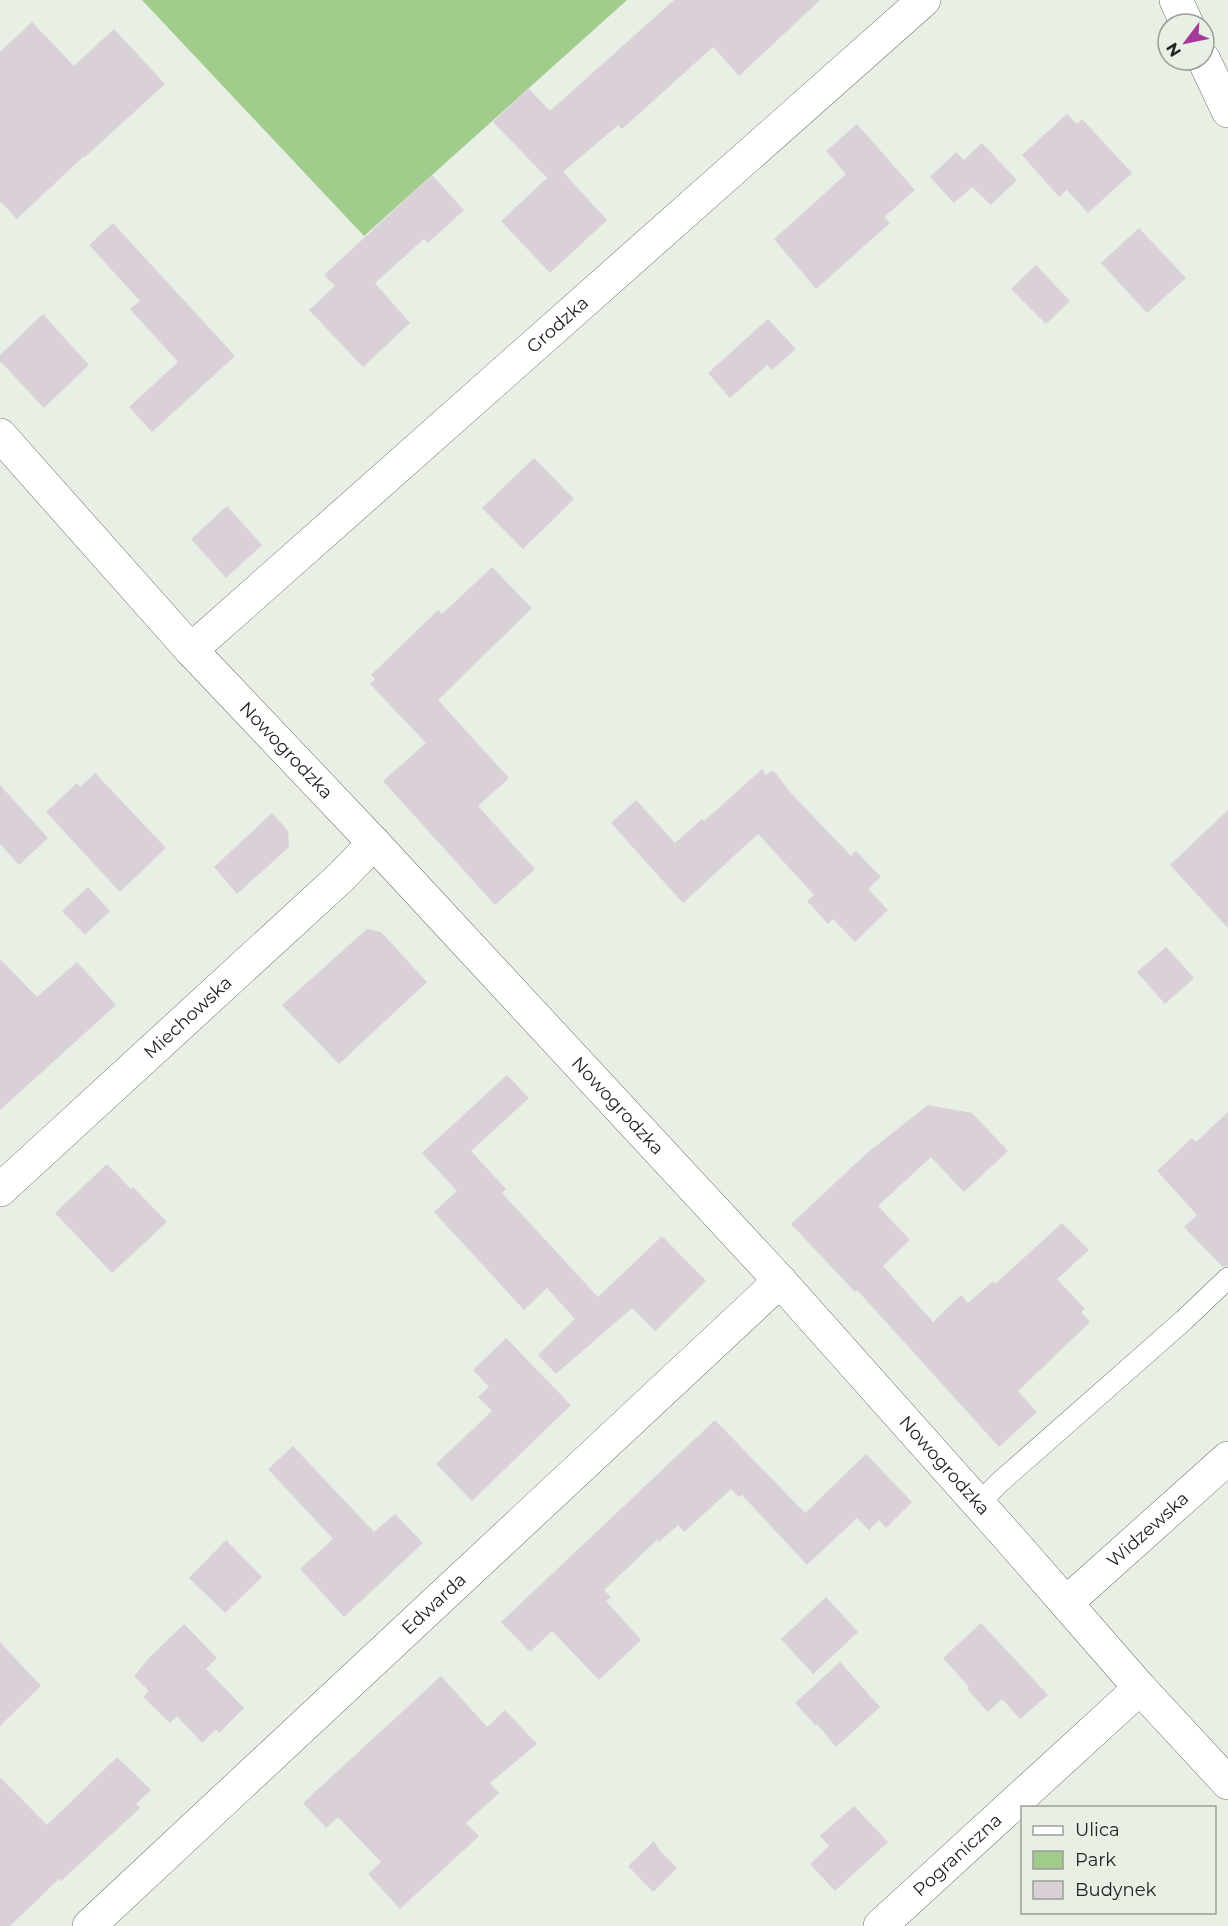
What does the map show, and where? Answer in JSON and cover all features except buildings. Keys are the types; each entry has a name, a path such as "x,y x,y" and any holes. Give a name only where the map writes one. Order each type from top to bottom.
{"street":[{"name":"Grodzka","path":"191,650 924,0"},
{"path":"1210,72 1228,111"},
{"name":"Nowogrodzka","path":"0,435 191,650 374,843 780,1281 979,1503 1140,1688 1228,1783"},
{"name":"Miechowska","path":"0,1190 341,877 374,843"},
{"name":"Edwarda","path":"89,1926 780,1281"},
{"name":"Widzewska","path":"1066,1603 1228,1458"},
{"name":"Pograniczna","path":"880,1926 1140,1688"}],"lane":[{"path":"979,1503 1228,1278"}],"green space":[{"path":"142,0 627,0 364,236"}]}
